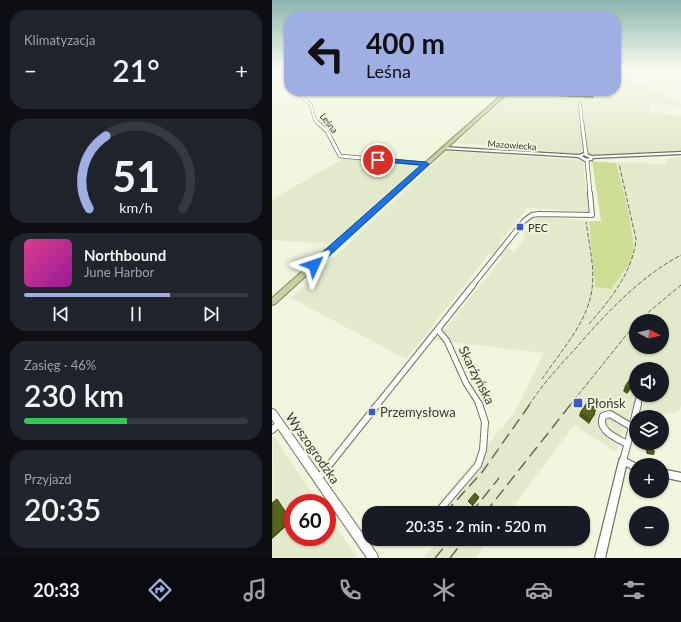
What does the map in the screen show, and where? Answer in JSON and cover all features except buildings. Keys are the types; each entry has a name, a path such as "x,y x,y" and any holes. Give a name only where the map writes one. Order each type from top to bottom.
{"main road":[{"path":"272,302 502,96"},
{"name":"Wyszogrodzka","path":"272,413 373,558"}],"street":[{"name":"Leśna","path":"301,96 311,105 315,120 327,131 340,156 426,164"},
{"path":"580,104 586,154"},
{"name":"Mazowiecka","path":"444,148 580,156"},
{"path":"580,156 586,154 592,157 681,153"},
{"path":"580,156 587,160"},
{"path":"587,160 591,159 592,157"},
{"path":"318,479 527,218 539,214 592,215 587,160"},
{"name":"Skarżyńska","path":"438,330 447,341 466,382 481,406 485,422 483,450 478,466 442,506"},
{"path":"627,444 605,430 600,421 603,416 610,414 629,425"},
{"path":"272,430 280,424"},
{"path":"600,558 629,437"},
{"path":"623,461 629,464"},
{"path":"669,474 681,477"}],"shaded area":[{"path":"665,95 681,104 681,106 648,103 652,113 681,115 681,152 593,157 515,146 457,143 506,96"},
{"path":"447,151 583,160 589,212 528,208 499,243 514,252 526,236 523,234 535,219 545,217 589,221 595,287 634,250 616,163 626,162 667,165 665,159 681,157 681,406 679,411 669,413 669,410 629,410 629,415 616,452 574,425 513,506 436,506 515,412 544,353 436,340 503,257 489,254 406,359 291,298"},
{"path":"343,159 422,165 330,244 272,240 272,201 283,193"},
{"path":"273,435 313,494 284,494 284,546 336,546 336,527 358,558 272,558"},
{"path":"433,546 484,546 475,558 424,558"}],"green space":[{"path":"592,161 616,163 633,239 632,258 611,289 595,287 589,221 601,221"}],"railway":[{"path":"589,324 619,285 634,251 636,239 619,164"},
{"path":"542,379 579,325 589,301 592,289 593,272 586,222"},
{"path":"529,405 557,368 624,297 652,274 681,255"},
{"path":"646,314 681,285"},
{"path":"570,405 629,332"},
{"path":"451,506 483,471 530,404"},
{"path":"491,506 571,404"},
{"path":"477,506 499,478"},
{"path":"435,558 445,546"},
{"path":"450,558 459,546"}],"place":[{"name":"PEC","path":"520,227"},
{"name":"Płońsk","path":"578,403"},
{"name":"Przemysłowa","path":"372,412"}],"route":[{"path":"314,265 426,164 378,160"}]}
